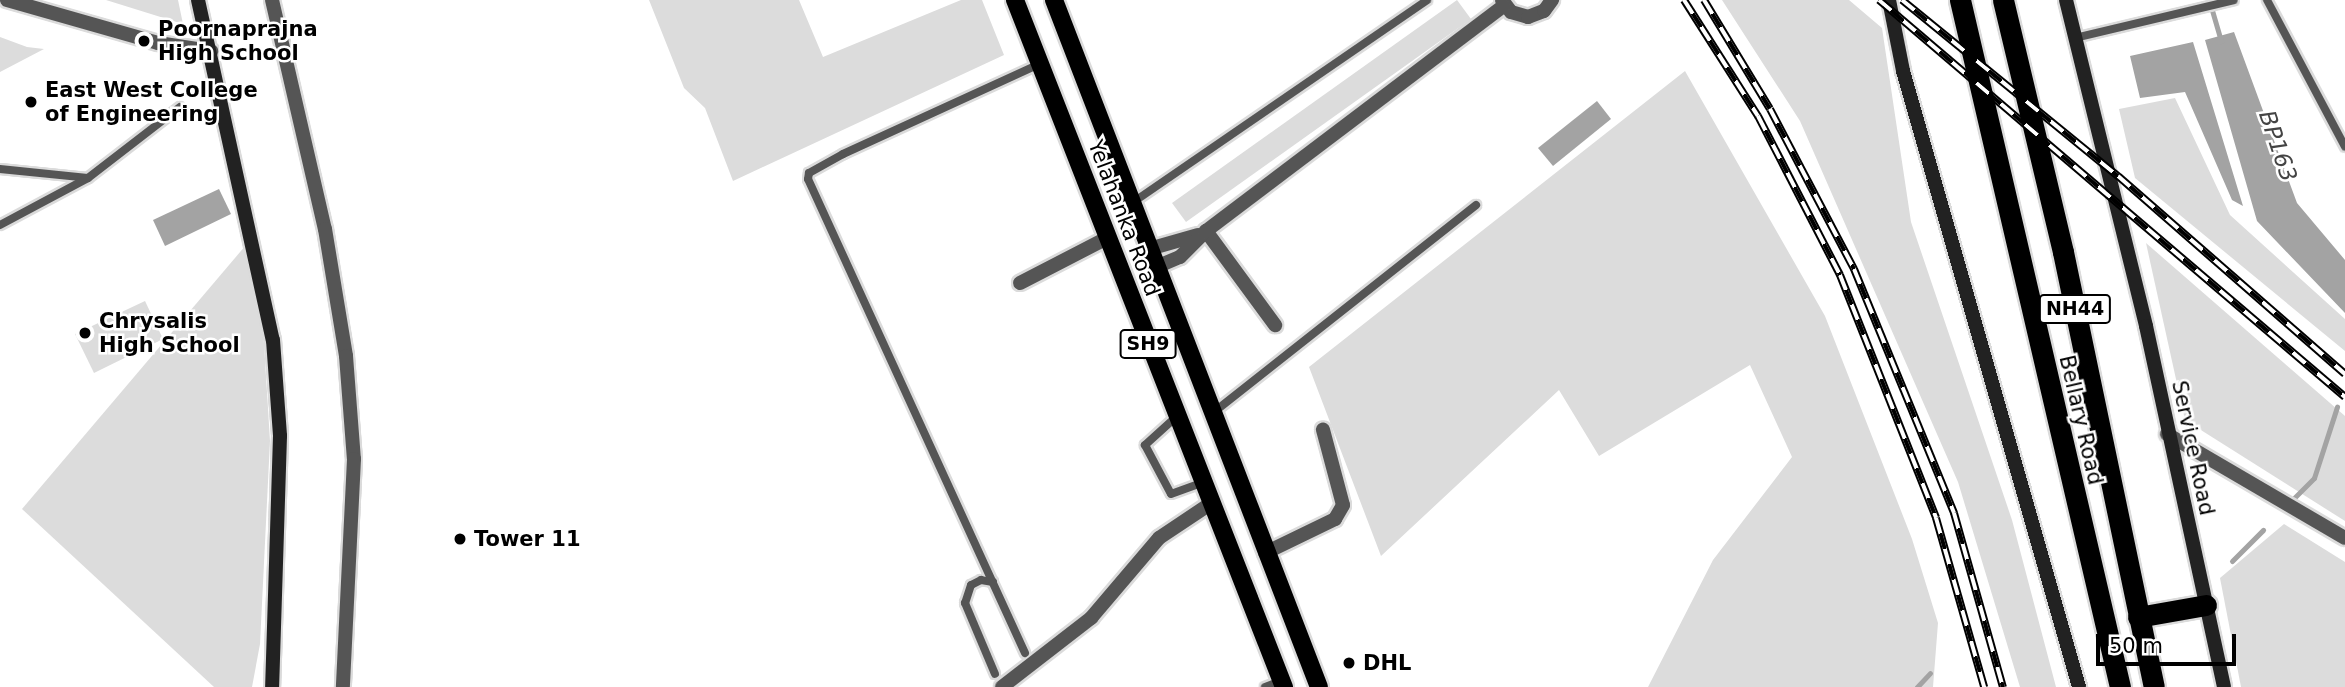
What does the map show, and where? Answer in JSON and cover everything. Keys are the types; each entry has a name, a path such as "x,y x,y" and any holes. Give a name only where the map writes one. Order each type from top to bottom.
{"highway":[{"name":"Bellary Road","path":"1960,0 2120,687"},
{"name":"Bellary Road","path":"2003,0 2063,252 2154,687"},
{"path":"2138,619 2206,605"}],"main road":[{"path":"198,0 273,340 280,436 272,687"},
{"name":"Yelahanka Road","path":"1015,0 1202,483 1277,685"},
{"name":"Yelahanka Road","path":"1054,0 1265,553 1319,687"},
{"path":"1889,0 1903,71 2079,687"},
{"path":"2066,0 2075,38"},
{"name":"Service Road","path":"2075,38 2119,218 2224,687"}],"street":[{"path":"7,0 158,43 211,51"},
{"path":"272,0 325,229 346,356 354,459 342,687"},
{"path":"1156,267 1180,257 1206,231 1503,3 1528,17 1544,11 1552,0"},
{"path":"1149,249 1206,231"},
{"path":"1206,231 1275,325"},
{"path":"1020,283 1107,237"},
{"path":"1265,553 1335,519 1343,505 1322,429"},
{"path":"2167,434 2345,538"},
{"path":"999,680 1090,618 1159,538 1210,504"}],"lane":[{"path":"1132,204 1427,0"},
{"path":"2075,38 2234,0"},
{"path":"2267,0 2345,147"},
{"path":"1026,653 808,179 810,173 844,154 1040,64"},
{"path":"0,225 88,178 180,107"},
{"path":"0,169 88,178"},
{"path":"1212,414 1476,205"},
{"path":"1176,417 1146,445 1171,494 1202,483"},
{"path":"993,582 981,580 971,585 965,603 999,680"}],"shaded area":[{"path":"106,0 178,0 183,24"},
{"path":"649,0 799,0 823,57 961,0 982,0 1004,55 733,181 705,108 684,88"},
{"path":"1457,0 1471,19 1186,222 1172,203"},
{"path":"1722,0 1849,0 1882,28 1911,222 2012,520 2056,687 2020,687 1958,482 1800,121"},
{"path":"2234,32 2297,203 2345,260 2345,313 2257,221 2205,40"},
{"path":"0,37 27,47 44,49 0,72"},
{"path":"2193,42 2243,206 2232,200 2185,92 2140,98 2130,56"},
{"path":"1685,71 1825,316 1912,539 1938,623 1933,687 1648,687 1713,560 1792,457 1750,365 1599,456 1559,390 1381,556 1309,367"},
{"path":"2175,98 2230,215 2345,319 2345,351 2135,178 2119,109"},
{"path":"1597,101 1611,119 1553,166 1538,148"},
{"path":"219,189 231,214 165,246 153,220"},
{"path":"2146,243 2345,416 2345,521 2185,420"},
{"path":"246,245 264,343 270,441 260,644 252,687 214,687 22,509"},
{"path":"145,301 163,339 94,373 75,334"},
{"path":"2284,524 2345,562 2345,687 2241,687 2220,578"}],"waterway":[{"name":"BP163","path":"2209,0 2221,41"},
{"path":"2289,503 2314,478 2337,407"},
{"path":"2232,561 2263,530"},
{"path":"1917,687 1930,673"}],"railway":[{"path":"1684,0 1758,116 1840,275 1936,518 1984,687"},
{"path":"1704,0 1770,109 1854,269 1954,513 2003,687"},
{"path":"1879,0 2345,397"},
{"path":"1902,0 2118,176 2345,374"}],"place":[{"name":"Poornaprajna High School","path":"144,41"},
{"name":"East West College of Engineering","path":"31,102"},
{"name":"Chrysalis High School","path":"85,333"},
{"name":"Tower 11","path":"460,539"},
{"name":"DHL","path":"1349,663"}]}
